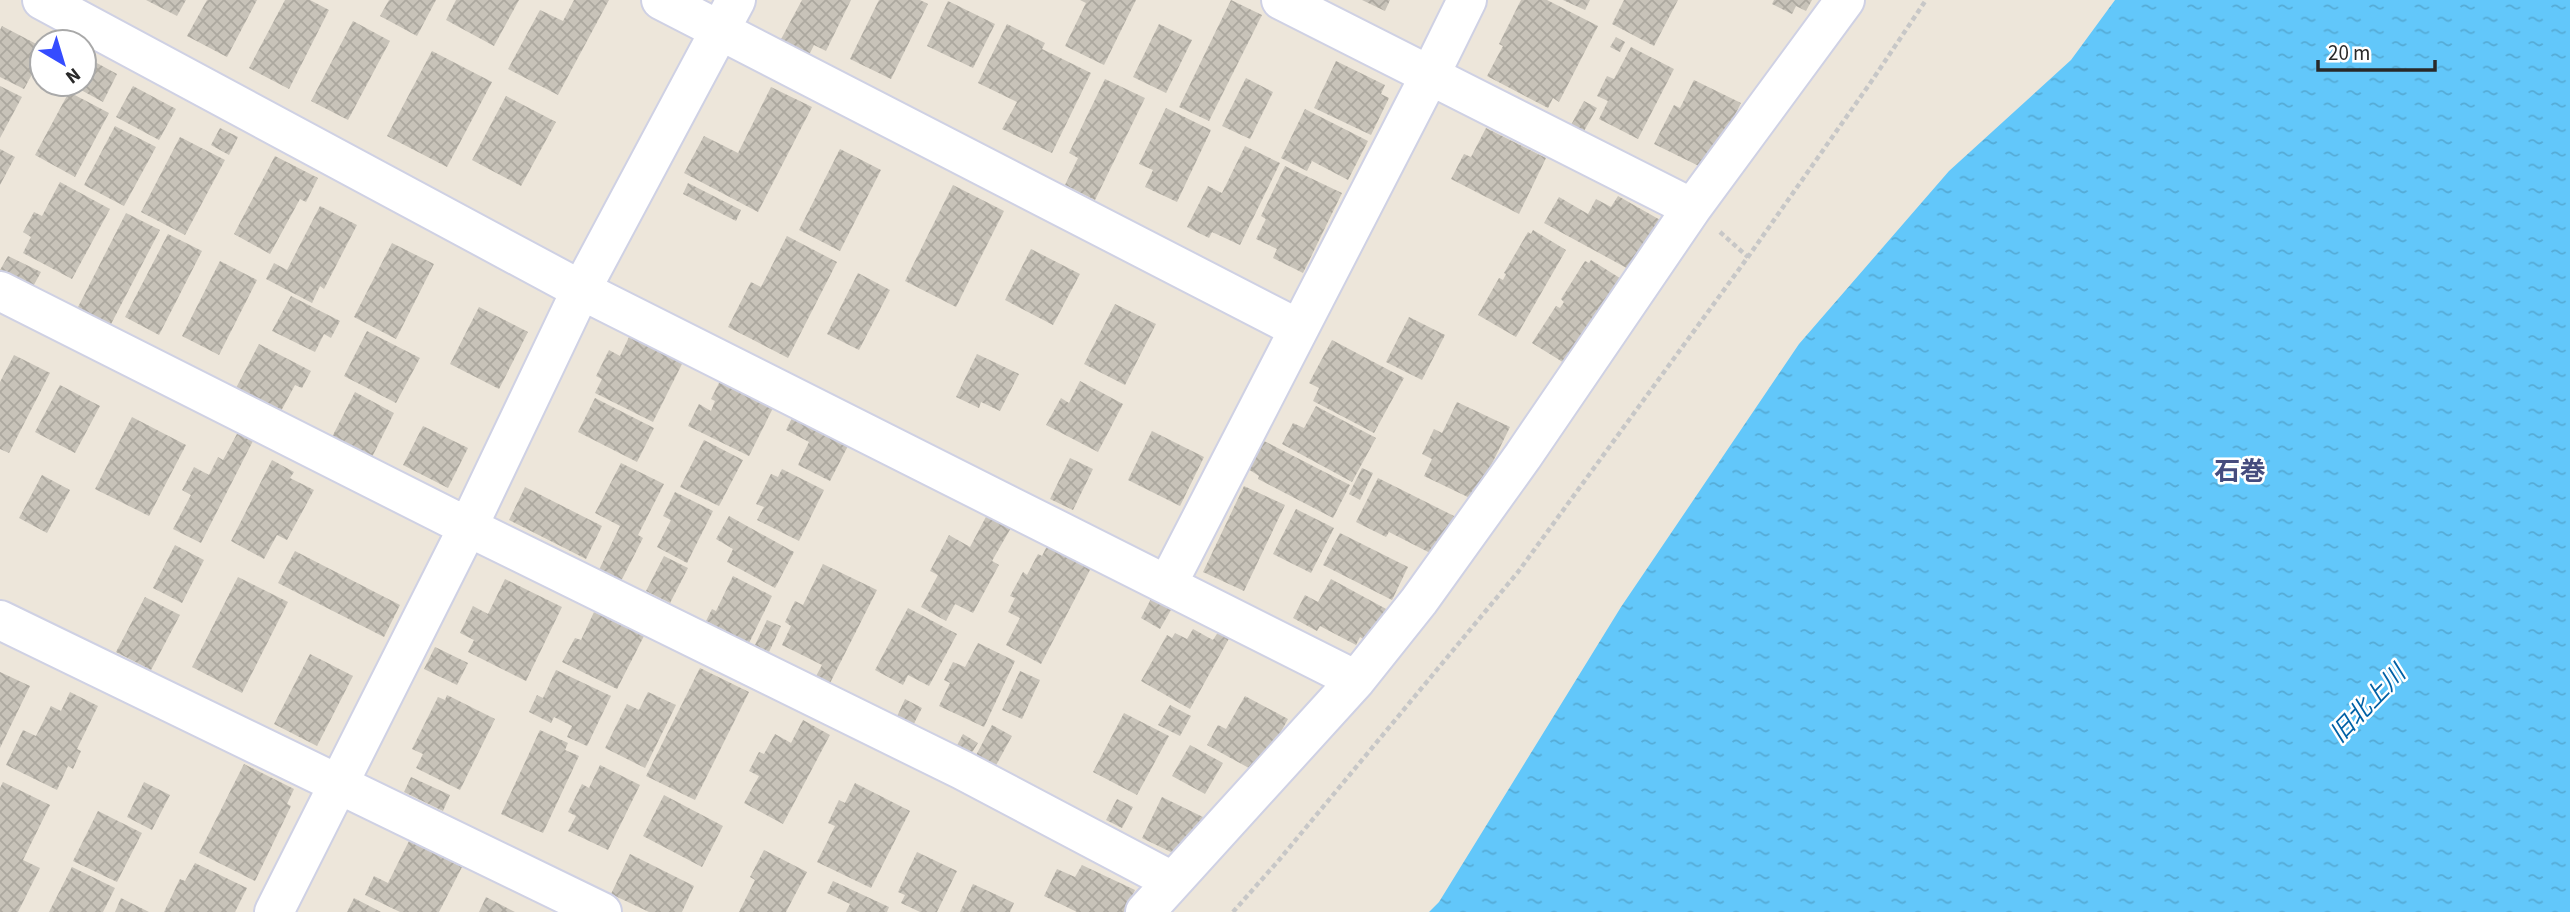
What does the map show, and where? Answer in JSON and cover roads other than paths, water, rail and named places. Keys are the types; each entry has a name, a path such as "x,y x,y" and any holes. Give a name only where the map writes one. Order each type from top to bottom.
{"street":[{"path":"42,0 581,290 1168,583 1356,680"},
{"path":"661,0 729,15 1299,329"},
{"path":"1281,0 1692,208"},
{"path":"1168,583 1467,0"},
{"path":"1145,912 1356,680 1419,601 1523,456 1692,208 1845,0"},
{"path":"274,912 468,527 581,290 729,15"},
{"path":"0,291 468,527 962,770 1172,881"},
{"path":"0,620 602,912"}],"water":[{"name":"旧北上川","path":"2115,0 2570,0 2570,912 1429,912 1439,902 1621,607 1799,344 1949,171 2071,60"}],"district":[{"name":"石巻","path":"2240,471"}]}
